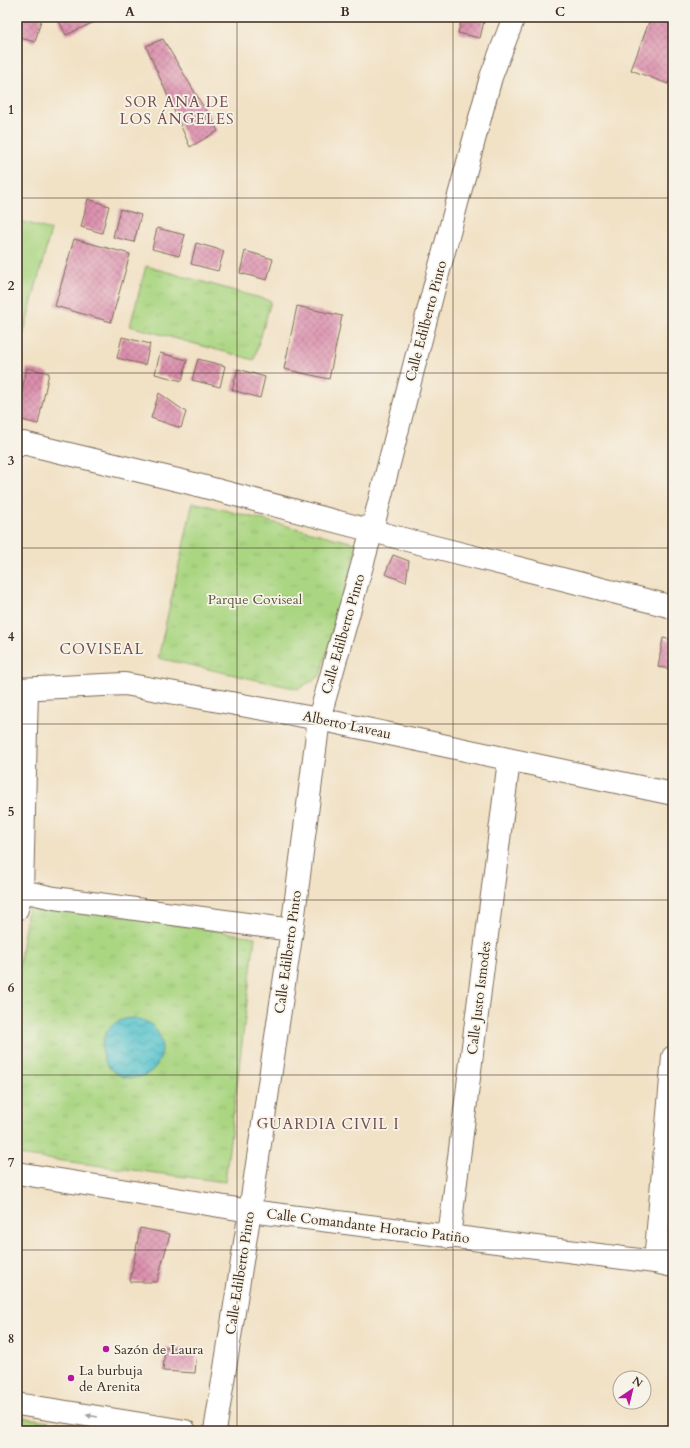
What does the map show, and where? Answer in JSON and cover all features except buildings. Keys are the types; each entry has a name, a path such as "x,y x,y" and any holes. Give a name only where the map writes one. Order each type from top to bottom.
{"street":[{"name":"Calle Edilberto Pinto","path":"215,1431 292,930 319,719 372,530 433,292 491,77 514,17"},
{"path":"17,446 23,443 52,449 673,607"},
{"name":"Alberto Laveau","path":"22,689 125,684 319,719 673,794"},
{"path":"22,689 20,900 54,898 292,930"},
{"name":"Calle Justo Ismodes","path":"450,1237 509,760"},
{"path":"664,1264 673,1057"},
{"name":"Calle Comandante Horacio Patiño","path":"17,1173 250,1211 664,1264"},
{"path":"17,1404 115,1425 185,1431"}],"green space":[{"path":"17,220 51,230 23,335 17,333"},
{"path":"146,266 271,301 254,360 130,326"},
{"name":"Parque Coviseal","path":"193,502 358,544 320,676 298,689 158,658"},
{"path":"29,901 255,937 225,1182 17,1155 17,978"},
{"path":"17,1417 49,1421 48,1431 17,1430"}],"water":[{"path":"132,1018 148,1023 153,1027 157,1032 162,1048 157,1064 153,1069 148,1073 132,1078 116,1073 111,1069 107,1064 102,1048 107,1032 111,1027 116,1023"}],"place":[{"name":"Sazón de Laura","path":"106,1349"},
{"name":"La burbuja de Arenita","path":"71,1378"}],"district":[{"name":"SOR ANA DE LOS ÁNGELES","path":"177,110"},
{"name":"COVISEAL","path":"102,649"},
{"name":"GUARDIA CIVIL I","path":"328,1124"}]}
